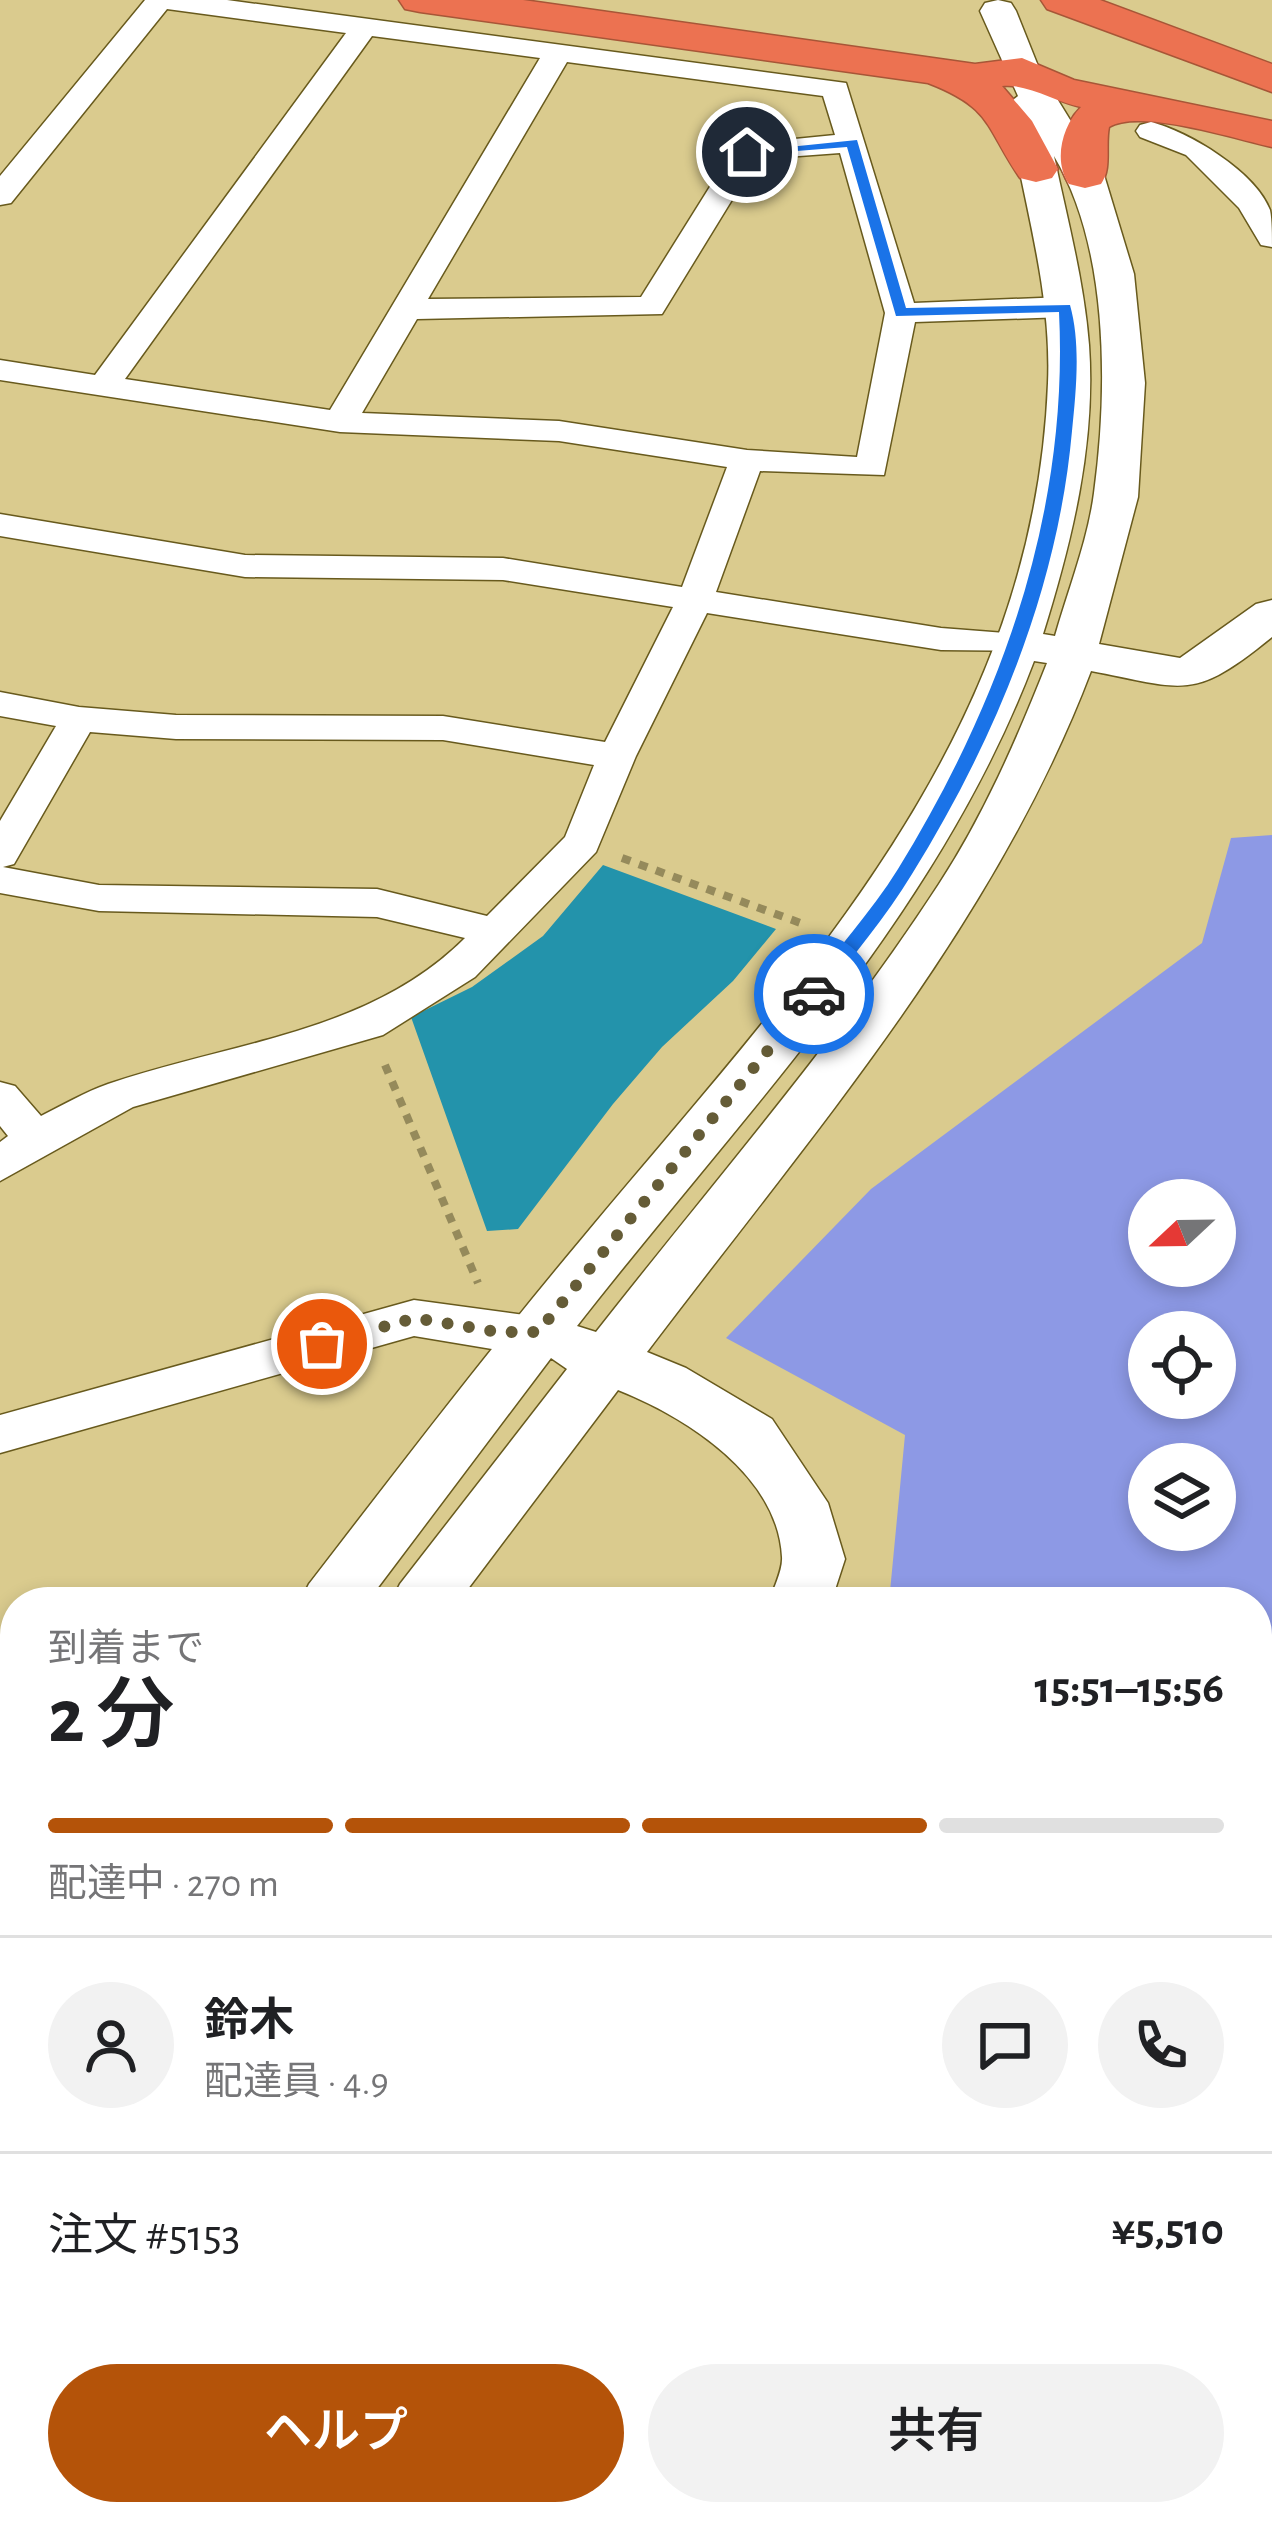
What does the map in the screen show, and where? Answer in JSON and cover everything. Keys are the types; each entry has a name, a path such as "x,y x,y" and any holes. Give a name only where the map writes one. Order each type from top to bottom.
{"highway":[{"path":"420,0 975,77 1022,71 1060,90 1150,119"},
{"path":"455,0 497,9"},
{"path":"1062,0 1272,79"},
{"path":"1131,0 1272,51"},
{"path":"935,72 989,93 1061,172 1087,120 1110,110 1272,134"}],"street":[{"path":"0,196 162,0 836,89 901,313 872,468 747,460 559,430 340,422 0,370"},
{"path":"434,1587 860,1033 962,890 1035,754 1073,656 1116,496 1124,382 1114,274 1061,172 998,11"},
{"path":"104,386 363,29"},
{"path":"340,422 558,52"},
{"path":"1150,119 1197,149 1250,202 1272,238"},
{"path":"406,309 651,307 747,152 852,143"},
{"path":"341,1587 518,1332 798,1016 904,873 978,737 1019,643 1059,490 1070,382 1061,172"},
{"path":"901,313 1065,308"},
{"path":"0,1165 35,1138 119,1096 368,1024 460,967 582,843 616,756 695,600 747,460"},
{"path":"0,525 245,566 503,568 941,639 1019,643 1186,674 1216,659 1272,614"},
{"path":"0,704 79,719 176,727 443,728 616,756"},
{"path":"0,855 79,719"},
{"path":"0,880 99,898 377,903 493,931"},
{"path":"0,1097 35,1138"},
{"path":"0,1434 415,1318 518,1332 665,1384 751,1436 797,1503 814,1559 805,1587"}],"path":[{"path":"582,843 853,942"},
{"path":"368,1024 518,1332"}],"shaded area":[{"path":"1272,835 1272,1587 890,1587 905,1435 726,1338 871,1189 1202,943 1231,838"},
{"path":"603,865 776,929 733,981 662,1047 518,1229 487,1231 411,1017 472,987 543,936"}],"way so far":[{"path":"322,1344 415,1318 498,1332 538,1332 814,994"}],"route":[{"path":"747,152 852,143 901,313 1065,308 1070,382 1059,490 1019,643 978,737 904,873 814,994"}]}
